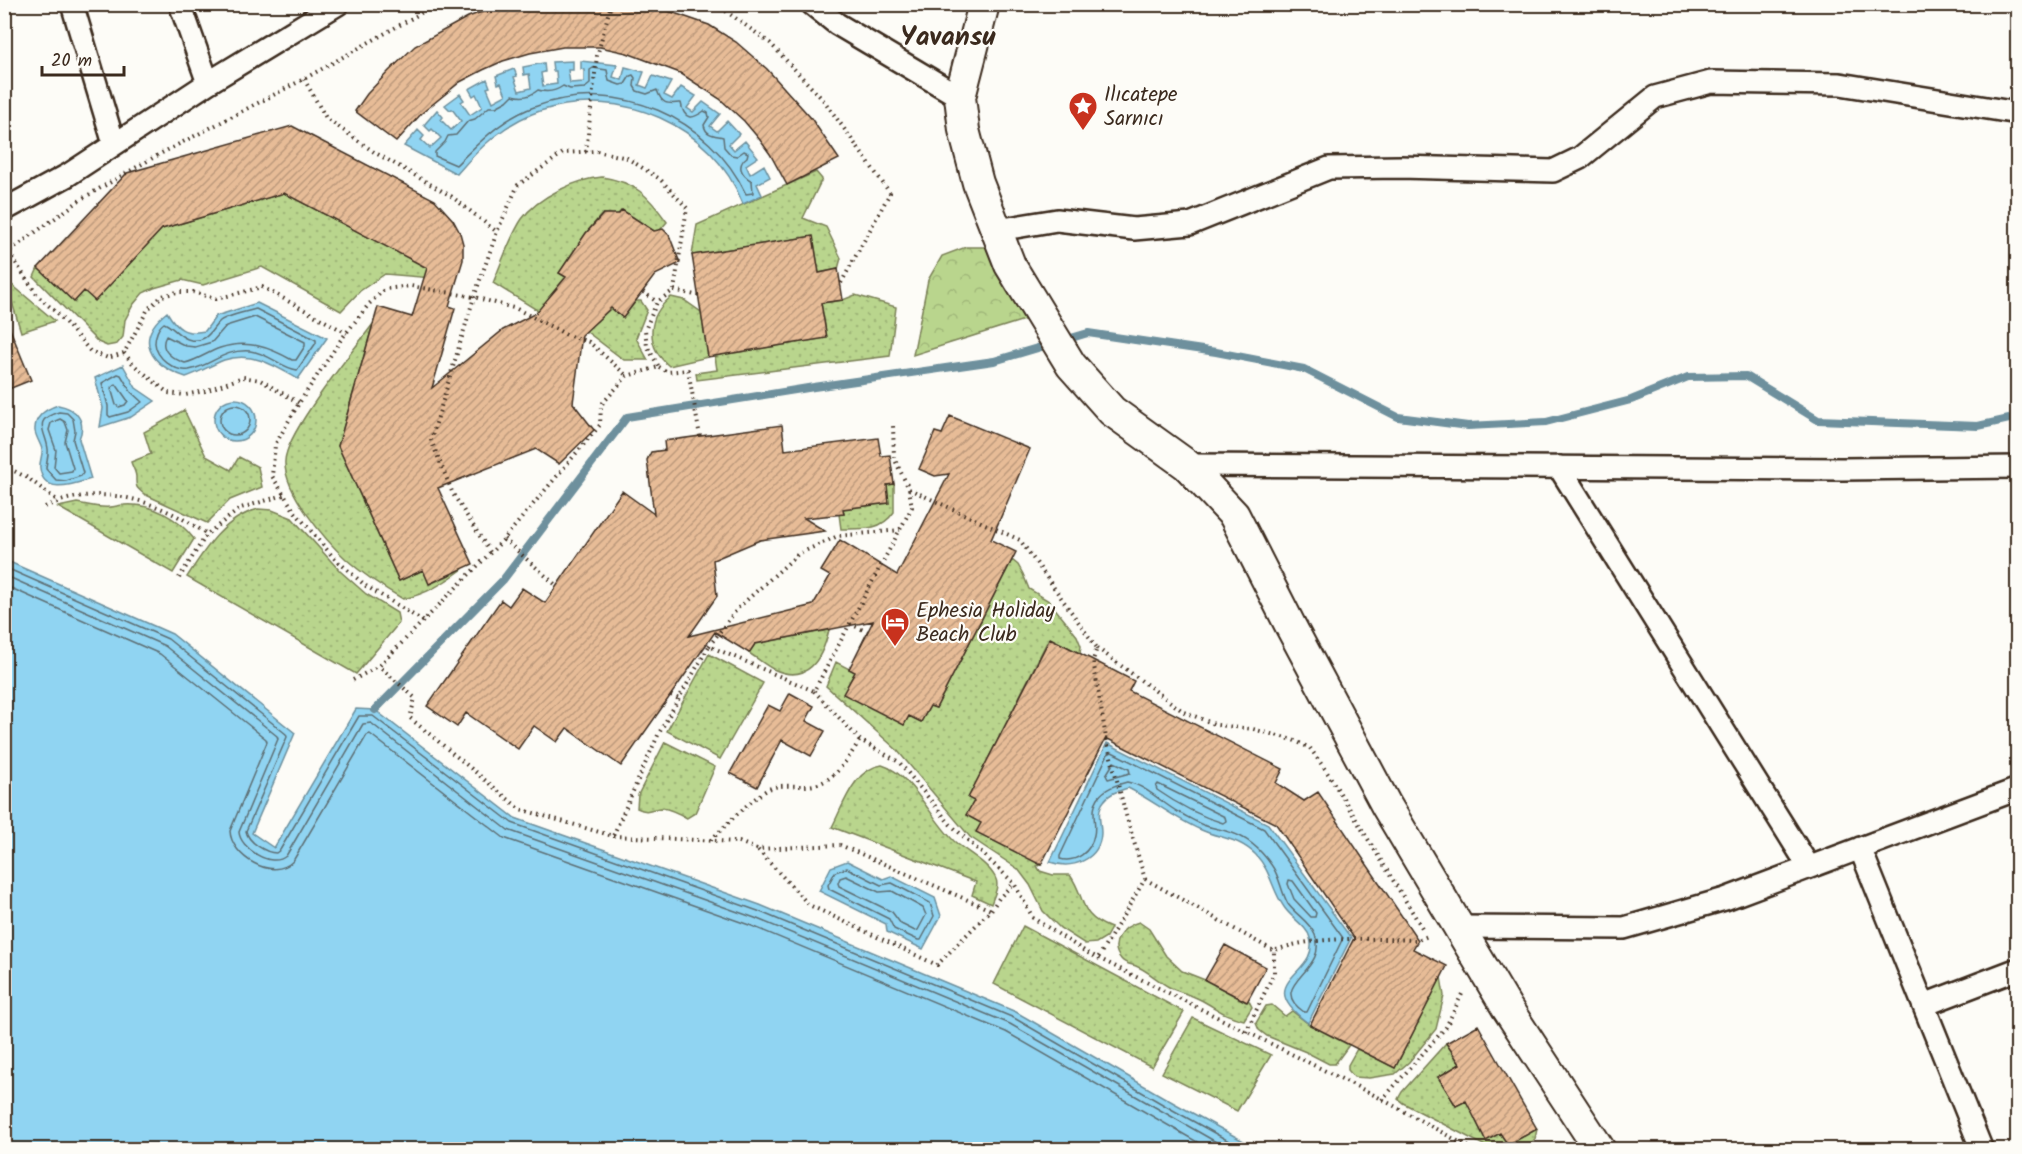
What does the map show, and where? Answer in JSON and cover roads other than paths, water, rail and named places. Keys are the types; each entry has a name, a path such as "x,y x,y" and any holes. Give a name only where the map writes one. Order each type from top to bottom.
{"street":[{"path":"72,4 114,144"},
{"path":"180,4 208,83"},
{"path":"4,210 68,175 208,83 338,4"},
{"path":"812,4 837,24 960,97"},
{"path":"984,4 960,97 964,130 978,183 1010,265 1071,365 1112,411 1187,465 1234,515 1386,805 1507,1008 1599,1149"},
{"path":"997,230 1057,220 1134,229 1190,224 1329,168 1400,167 1553,171 1580,158 1654,97 1711,82 1840,84 2018,113"},
{"path":"1187,465 1842,469 2018,467"},
{"path":"1559,467 1809,867"},
{"path":"1460,927 1624,928 1725,899 2018,789"},
{"path":"1860,848 1982,1149"},
{"path":"1924,1005 2018,969"}],"water":[{"path":"573,61 573,70 568,70 570,83 584,82 581,61 617,65 613,77 622,80 625,67 644,72 639,85 647,88 653,76 671,82 664,95 672,99 681,87 696,96 687,108 693,112 703,102 720,114 710,126 717,131 727,121 739,134 729,144 734,150 745,141 758,157 746,165 750,174 764,165 770,177 757,184 762,195 743,204 729,176 709,152 686,133 660,118 631,108 601,103 570,104 528,116 494,136 457,174 404,146 418,130 424,136 421,140 430,148 441,138 424,125 437,110 443,117 441,120 451,130 461,121 452,109 450,110 445,105 460,94 464,100 461,102 470,115 482,107 476,94 473,96 469,89 487,79 490,87 487,88 493,102 506,95 501,83 498,84 496,76 514,69 519,91 531,88 529,74 524,75 523,67 544,63 545,72 541,73 543,86 557,84 556,71 553,71 552,62"},
{"path":"257,303 327,338 298,379 263,361 245,357 224,360 186,377 163,366 150,350 151,332 167,312 178,327 198,332 205,331 216,316"},
{"path":"123,365 136,388 155,401 131,417 100,427 103,408 95,378"},
{"path":"235,399 250,405 256,420 250,435 235,441 220,435 214,420 220,405"},
{"path":"58,405 75,412 81,421 79,439 91,479 60,486 47,482 42,477 40,466 42,449 35,426 42,414"},
{"path":"5,560 172,634 295,733 252,833 274,848 356,709 375,710 515,818 760,905 1016,1012 1258,1149 5,1149"},
{"path":"1107,743 1268,824 1351,938 1308,1023 1292,1009 1285,997 1286,987 1291,978 1306,961 1311,951 1310,938 1306,930 1284,907 1261,861 1249,849 1190,825 1128,788 1111,794 1102,805 1099,842 1096,850 1090,856 1083,861 1067,865 1050,862"},
{"path":"847,861 883,879 891,876 935,898 941,916 923,949 887,932 886,924 819,891 831,867"}],"waterway":[{"path":"375,710 503,580 627,417 994,361 1088,333 1216,352 1304,369 1398,417 1468,426 1546,422 1631,400 1688,377 1746,376 1818,420 1978,426 2018,417"}],"place":[{"name":"Ilıcatepe Sarnıcı","path":"1083,132"},
{"name":"Ephesia Holiday Beach Club","path":"895,648"}],"district":[{"name":"Yavansu","path":"948,36"}]}
